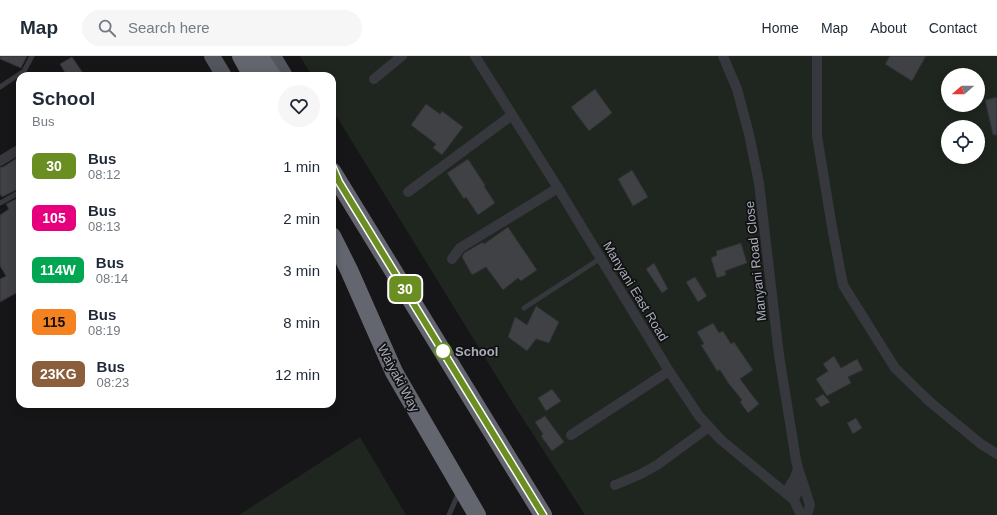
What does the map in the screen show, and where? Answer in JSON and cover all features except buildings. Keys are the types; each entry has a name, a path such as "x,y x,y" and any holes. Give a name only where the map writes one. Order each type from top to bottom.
{"highway":[{"path":"241,56 250,72"},
{"path":"259,56 269,72"},
{"path":"336,176 544,515"},
{"name":"Waiyaki Way","path":"336,244 394,372 477,515"}],"main road":[{"path":"212,56 222,72"},
{"path":"273,56 283,72"}],"street":[{"path":"374,79 402,56"},
{"name":"Manyani East Road","path":"475,56 558,188 669,371 699,416 721,440 794,500 802,515"},
{"name":"Manyani Road Close","path":"723,56 737,89 749,134 759,183 779,355 798,468 810,505 807,515"},
{"path":"817,56 817,136 843,285 895,368 930,402 981,444 997,454"},
{"path":"408,192 512,115"},
{"path":"0,161 16,151"},
{"path":"452,259 460,248 558,188"},
{"path":"571,435 669,371"},
{"path":"615,485 658,465 709,427"},
{"path":"786,493 796,477 798,468"},
{"path":"794,500 802,480"}],"lane":[{"path":"22,72 32,56"},
{"path":"0,87 16,76"},
{"path":"0,203 16,194"},
{"path":"524,308 601,258"},
{"path":"449,515 461,488"}],"shaded area":[{"path":"300,56 997,56 997,515 585,515 516,408 336,116 336,72 310,72"},
{"path":"360,437 406,515 239,515"}],"bus line":[{"name":"30","path":"336,175 543,515"}],"place":[{"name":"School","path":"443,351"}]}
